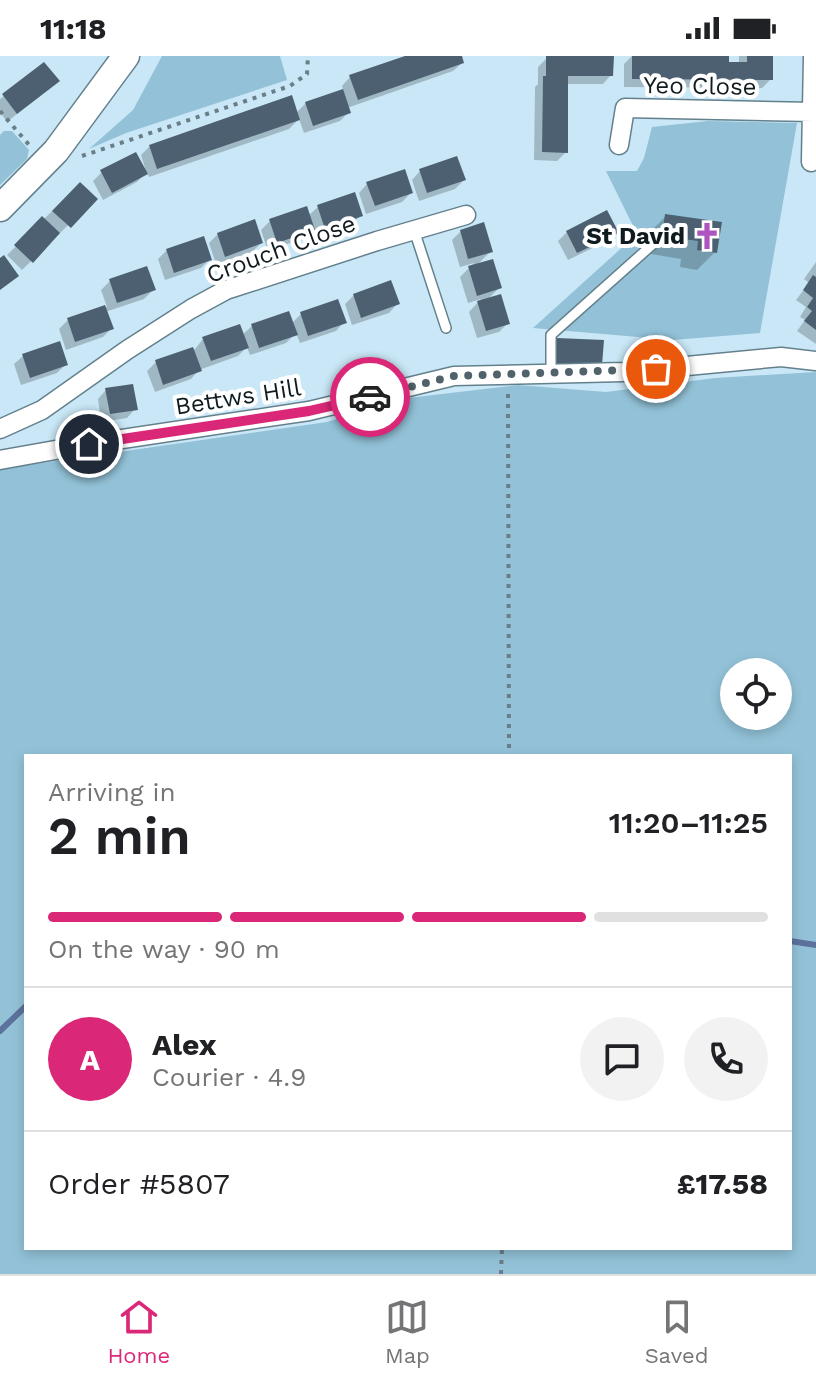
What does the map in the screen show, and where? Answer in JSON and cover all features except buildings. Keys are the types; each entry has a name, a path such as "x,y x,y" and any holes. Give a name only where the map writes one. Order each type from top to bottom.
{"street":[{"path":"0,208 52,155 126,56"},
{"path":"811,162 813,56"},
{"name":"Yeo Close","path":"619,145 625,108 813,112"},
{"name":"Crouch Close","path":"0,429 42,410 127,350 226,290 466,215"},
{"name":"Bettws Hill","path":"0,460 309,411 454,376 624,372 781,357 816,361"}],"lane":[{"path":"414,230 446,328"},
{"path":"551,374 551,335 662,236"}],"path":[{"path":"0,111 52,155 84,156 290,86 307,74 308,56"},
{"path":"508,375 509,754"},
{"path":"501,1274 502,1250"}],"shaded area":[{"path":"162,56 280,56 287,80 126,133 89,149 133,110"},
{"path":"708,121 797,123 760,333 673,340 533,328 637,234 606,171 637,171 644,158 652,127"},
{"path":"4,131 12,131 29,150 27,159 0,185 0,135"},
{"path":"816,372 816,1274 0,1274 0,469 327,422 408,398 518,385 606,392 715,378"}],"waterway":[{"path":"792,941 816,945"},
{"path":"0,1031 24,1008"}],"way so far":[{"path":"370,397 454,376 656,369"}],"place":[{"name":"St David","path":"707,236"}],"route":[{"path":"89,444 309,411 370,397"}]}
